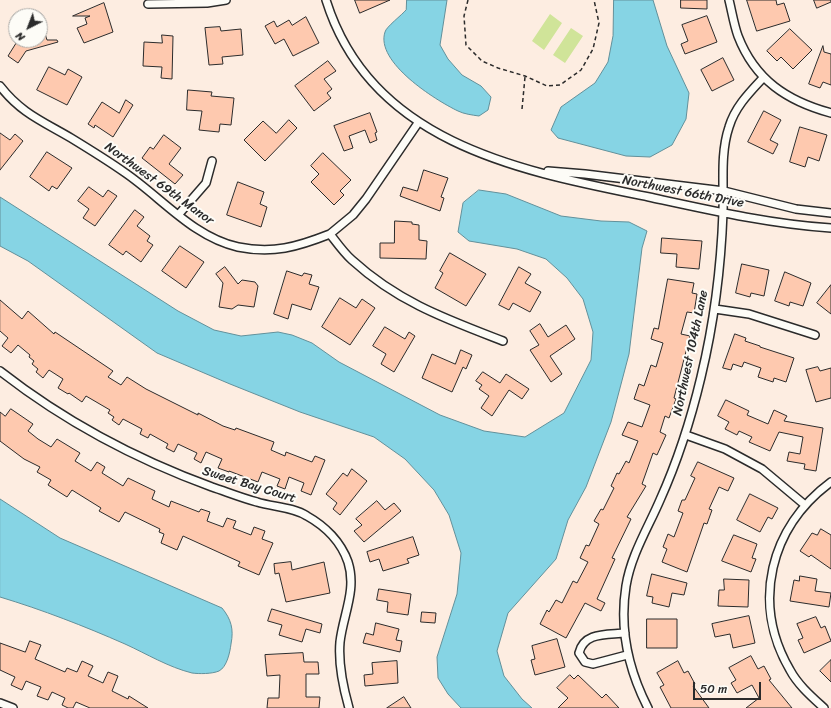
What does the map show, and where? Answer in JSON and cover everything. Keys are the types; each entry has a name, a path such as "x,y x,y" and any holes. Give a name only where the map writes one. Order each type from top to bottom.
{"street":[{"path":"148,4 207,3 226,0"},
{"name":"Northwest 66th Drive","path":"326,0 346,45 367,77 392,102 418,123 456,143 486,156 583,184 723,213 831,228"},
{"path":"729,0 738,35 747,55 763,78 787,96 809,107 831,113"},
{"name":"Northwest 104th Lane","path":"648,708 639,692 627,655 624,611 626,585 634,557 660,500 686,435 701,377 715,309 723,213 723,149 729,126 739,105 763,78"},
{"name":"Northwest 69th Manor","path":"0,86 9,98 27,114 90,149 134,179 197,229 215,239 237,246 262,250 285,249 330,234"},
{"path":"418,123 366,200 353,215 330,234 350,259 379,283 406,300 436,316 503,341"},
{"path":"179,214 206,183 212,161"},
{"name":"Northwest 66th Drive","path":"532,170 585,174 724,191 796,208 831,213"},
{"path":"715,309 749,314 815,335"},
{"name":"Sweet Bay Court","path":"0,371 82,427 151,463 228,493 305,514 319,523 332,535 341,546 348,562 351,575 350,603 340,643 340,663 343,686 349,708"},
{"path":"686,435 725,449 762,469 805,505"},
{"path":"824,708 808,693 790,670 779,647 772,622 770,594 772,568 780,543 791,523 805,505 831,482"},
{"path":"625,633 588,638 581,644 579,653 585,662 593,664 627,655"},
{"path":"0,703 13,708"}],"path":[{"path":"468,0 464,16 466,45 482,61 498,68 525,76 547,86 560,85 581,70 593,49 599,23 594,0"},
{"path":"522,109 525,76"}],"green space":[{"path":"550,14 562,23 544,50 532,41"},
{"path":"571,28 583,36 565,63 553,55"}],"water":[{"path":"407,0 447,0 440,45 448,59 462,75 481,86 491,97 488,110 479,116 465,114 448,106 409,79 389,55 384,44 385,32 388,27 406,10"},
{"path":"614,0 653,0 667,46 689,93 686,119 672,145 650,157 626,156 558,138 551,130 561,107 595,83 608,62 613,36"},
{"path":"479,190 506,194 561,216 601,221 629,222 647,231 642,248 629,354 611,422 586,487 568,520 556,559 508,613 497,651 504,676 522,699 532,708 461,708 448,694 438,678 437,657 457,594 461,553 449,515 434,490 405,459 374,437 300,412 157,353 28,261 0,246 0,197 178,311 214,330 241,336 278,332 292,335 312,343 339,362 440,415 484,431 525,437 564,413 591,360 593,332 583,299 567,278 546,259 517,249 469,241 458,232 463,203"},
{"path":"0,499 60,538 222,608 230,620 232,639 229,655 222,669 216,672 202,674 192,673 166,664 125,644 79,625 32,607 0,597"}],"building":[{"path":"355,0 390,0 360,13"},
{"path":"681,0 707,0 707,9 681,8"},
{"path":"747,0 776,0 777,5 784,3 790,21 757,31"},
{"path":"814,0 831,0 831,2 817,8"},
{"path":"104,3 113,32 84,43 77,28 87,24 85,18 90,16 73,16"},
{"path":"707,16 717,42 685,54 681,44 688,41 682,25"},
{"path":"306,17 319,43 293,56 284,39 275,44 265,26 274,21 277,27 289,20 292,25"},
{"path":"220,27 221,31 241,29 243,55 222,57 223,64 209,65 205,28"},
{"path":"790,29 812,50 793,69 781,57 777,61 767,51"},
{"path":"162,35 173,36 172,79 161,78 162,67 143,66 144,42 162,43"},
{"path":"48,40 57,40 58,42 48,45"},
{"path":"823,46 824,52 831,54 831,85 823,82 820,88 809,84"},
{"path":"13,48 37,48 26,51 18,63 8,56"},
{"path":"723,58 734,80 712,91 701,70"},
{"path":"328,61 336,71 324,79 332,89 327,93 331,98 314,111 295,86"},
{"path":"49,67 65,75 68,69 82,77 67,105 37,90"},
{"path":"188,90 212,92 211,96 234,98 231,125 220,124 219,132 199,130 202,111 187,110"},
{"path":"126,100 133,105 113,137 95,125 94,128 88,124 102,102 119,113"},
{"path":"764,111 781,120 770,140 778,144 773,154 748,142"},
{"path":"370,113 377,132 375,133 377,140 370,143 365,130 349,136 353,148 344,151 334,126"},
{"path":"289,120 297,128 265,161 244,140 263,121 276,133"},
{"path":"800,127 827,135 819,161 808,157 805,167 790,162"},
{"path":"0,133 10,140 15,134 23,141 0,170"},
{"path":"164,135 181,148 169,164 183,175 175,184 142,158 150,147 153,149"},
{"path":"47,152 72,168 57,189 52,186 49,191 30,177"},
{"path":"323,153 351,180 340,191 344,195 334,205 311,182 319,174 311,166"},
{"path":"424,170 448,178 441,197 444,198 440,211 400,196 403,187 417,191"},
{"path":"238,182 264,192 260,204 267,207 261,227 227,215"},
{"path":"89,187 103,197 108,190 117,196 95,226 83,218 89,209 78,201"},
{"path":"135,210 144,217 137,226 150,236 147,241 153,245 141,262 126,251 123,255 109,245"},
{"path":"395,221 412,222 412,224 419,225 419,240 427,241 426,259 380,258 380,243 394,243"},
{"path":"662,238 702,241 699,269 676,267 677,254 661,253"},
{"path":"180,246 204,262 186,288 162,271"},
{"path":"450,253 486,274 466,306 435,288 443,273 440,271"},
{"path":"742,264 769,270 764,296 751,293 750,297 736,293"},
{"path":"225,267 238,284 242,280 255,282 258,286 254,307 238,305 232,309 219,307 223,283 216,274"},
{"path":"519,267 531,274 525,283 541,292 530,312 513,303 509,310 499,305"},
{"path":"287,271 302,276 304,273 312,275 309,284 319,287 311,310 292,304 288,319 274,314"},
{"path":"785,272 811,283 803,306 790,302 789,306 775,301"},
{"path":"668,279 694,283 692,293 697,294 694,313 687,312 681,334 690,336 674,398 676,399 669,418 665,416 660,432 666,435 657,455 653,453 642,484 646,486 627,517 631,519 612,558 615,559 597,599 605,603 601,611 585,603 566,638 540,624 547,610 549,612 556,600 562,603 573,581 577,583 588,562 580,558 586,545 589,546 599,524 594,521 601,509 603,510 614,488 611,486 617,473 619,474 626,461 629,463 638,441 622,435 628,422 642,427 650,405 634,399 639,384 644,386 651,365 656,367 663,343 651,339 654,328 658,329"},
{"path":"831,285 831,314 817,303"},
{"path":"340,298 356,308 362,299 375,308 350,345 322,327"},
{"path":"0,300 22,319 28,311 54,334 55,332 113,371 108,377 121,385 127,377 146,389 198,415 198,413 223,426 235,430 236,428 274,442 271,450 285,456 286,452 312,462 315,456 325,460 311,495 301,491 304,483 289,477 285,489 277,486 280,479 262,472 258,482 218,468 222,459 206,452 201,463 194,459 197,453 178,444 174,452 166,448 168,444 150,434 148,438 140,434 142,429 123,419 119,425 112,420 114,417 108,413 110,410 86,396 82,402 69,393 68,394 58,388 63,379 49,370 43,378 36,372 38,369 32,364 34,361 29,357 30,355 18,345 11,353 2,346 8,338 0,331"},
{"path":"540,324 548,337 566,325 575,339 550,356 562,374 551,382 530,350 539,345 530,331"},
{"path":"385,327 405,339 409,332 415,336 394,372 381,364 386,354 373,346"},
{"path":"735,334 746,338 745,341 794,358 786,382 774,378 773,382 758,377 761,368 744,362 742,367 733,364 731,370 723,368"},
{"path":"461,350 472,355 466,369 463,367 452,392 422,378 432,354 455,364"},
{"path":"818,367 820,371 831,368 831,398 816,402 806,370"},
{"path":"483,372 500,383 506,374 529,389 522,399 509,390 492,416 481,408 489,396 479,389 482,385 476,381"},
{"path":"726,400 749,411 747,415 768,424 774,410 787,416 784,421 823,428 816,471 804,469 805,464 787,461 789,452 800,454 803,437 779,432 770,451 749,442 752,437 739,431 737,435 725,429 729,422 718,416"},
{"path":"11,409 33,424 28,431 38,439 51,447 57,439 80,453 75,461 91,471 97,462 105,467 102,473 123,486 128,478 155,491 152,499 169,507 171,501 199,512 201,509 210,512 207,521 223,527 227,518 236,521 233,528 251,535 254,527 265,531 262,539 273,543 259,575 238,566 240,562 183,536 177,550 161,543 164,534 159,532 160,529 125,512 119,522 99,511 101,508 72,490 67,497 48,485 51,480 37,472 40,467 24,459 0,441 0,412 5,416"},
{"path":"698,462 734,478 728,491 719,487 709,509 712,510 707,524 704,523 687,572 662,562 667,549 663,547 668,534 674,537 683,513 678,511 682,500 685,500 695,478 691,476"},
{"path":"352,469 367,481 340,515 333,509 337,503 326,494 343,473 347,476"},
{"path":"750,494 778,508 772,519 768,517 760,532 737,520"},
{"path":"377,501 385,510 394,503 401,511 364,542 354,531 362,525 356,519"},
{"path":"821,529 831,535 831,569 811,555 809,557 800,551 812,533 817,535"},
{"path":"734,535 757,544 752,558 756,559 751,572 722,561"},
{"path":"413,537 419,555 407,559 409,563 383,571 379,559 370,562 367,552"},
{"path":"291,562 292,570 324,562 330,593 286,602 279,573 275,574 274,564"},
{"path":"652,574 687,583 684,595 672,593 669,607 652,603 653,597 647,596"},
{"path":"800,576 817,579 815,591 831,593 829,607 790,601 794,580 799,581"},
{"path":"724,579 749,580 748,607 718,606 719,590 724,590"},
{"path":"379,589 411,594 408,615 387,612 388,602 377,600"},
{"path":"272,609 322,624 320,633 306,629 302,642 279,635 282,625 268,621"},
{"path":"422,612 436,613 435,623 421,622"},
{"path":"749,616 755,643 733,648 730,634 715,637 712,624"},
{"path":"816,617 821,628 825,626 831,641 804,653 798,640 803,638 797,624"},
{"path":"647,619 677,619 677,648 647,648"},
{"path":"376,623 399,629 396,640 402,641 400,652 363,643 366,633 373,635"},
{"path":"557,639 565,667 535,675 531,660 535,659 532,646"},
{"path":"30,641 41,645 35,659 65,672 67,668 77,672 82,661 93,666 88,676 103,683 108,672 118,676 112,691 128,699 129,696 148,708 90,708 76,702 73,708 68,708 62,705 65,698 52,692 48,700 37,696 41,687 26,681 22,690 11,685 15,677 0,670 0,643 25,652"},
{"path":"303,653 304,662 318,662 319,674 306,674 306,697 320,697 319,708 267,708 268,698 279,698 280,675 267,676 265,655"},
{"path":"751,656 758,669 764,666 771,679 769,680 792,708 746,708 759,698 752,685 737,693 731,683 736,680 729,668"},
{"path":"831,660 831,682 820,671"},
{"path":"397,661 398,683 365,686 364,675 373,674 372,663"},
{"path":"678,661 684,673 688,671 695,684 693,686 709,708 671,708 660,687 664,685 657,673"},
{"path":"570,675 574,679 578,675 602,698 606,694 619,708 558,708 568,698 557,688"},
{"path":"404,697 411,708 387,708"}]}
